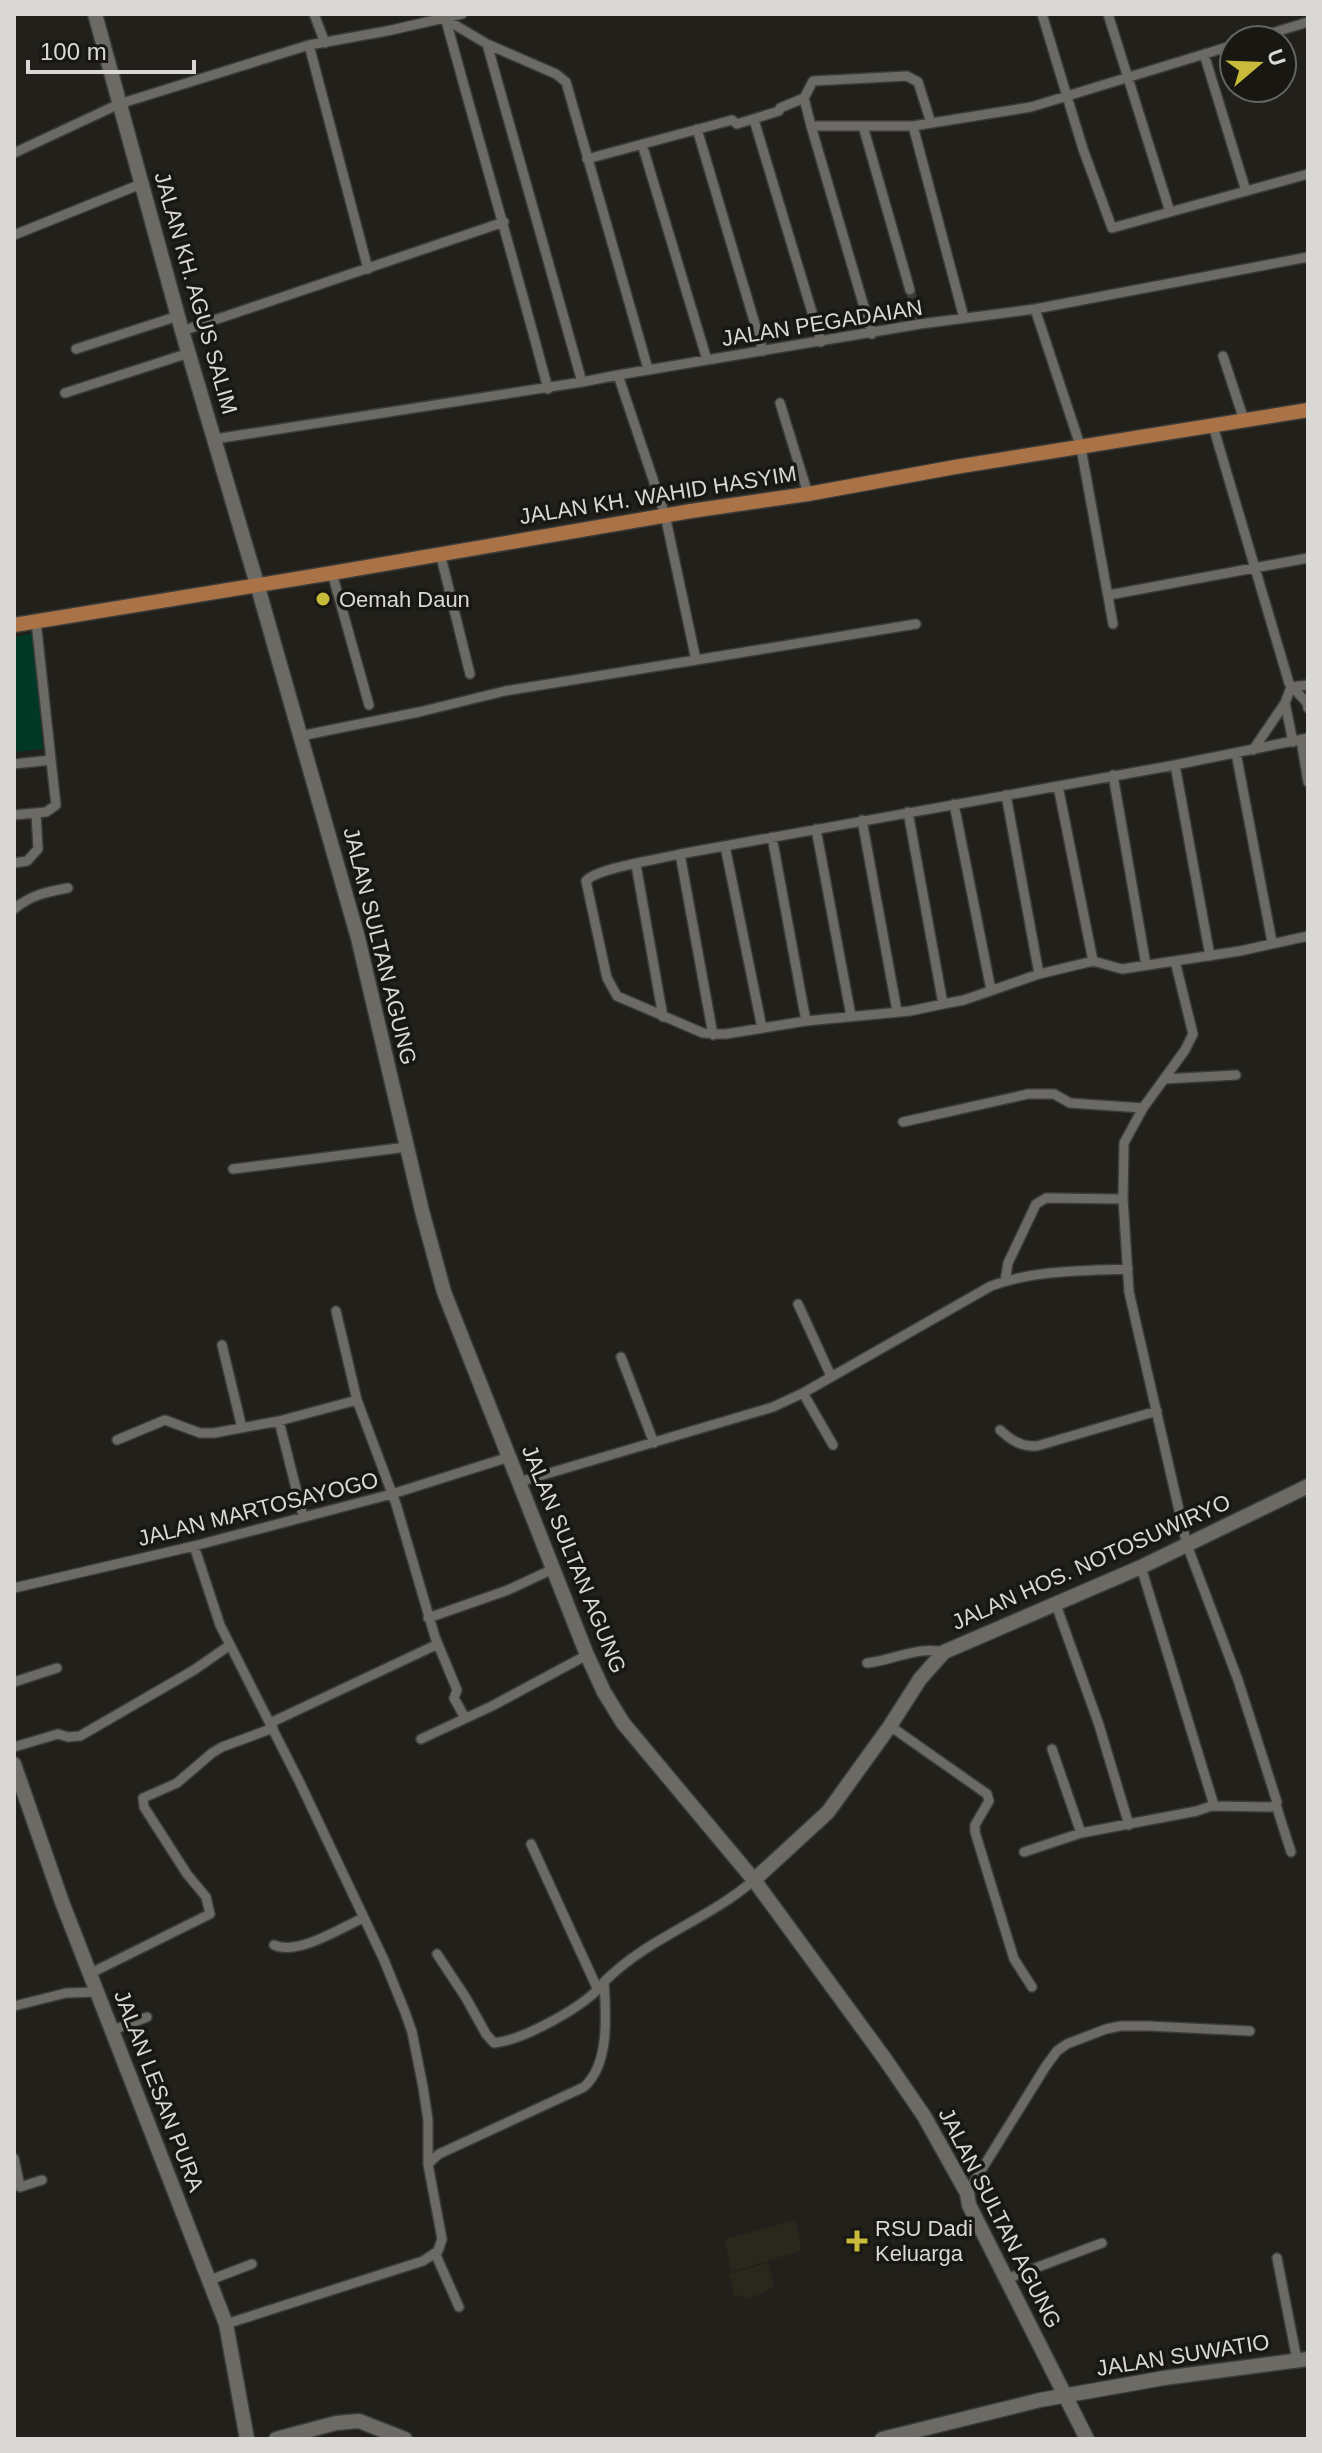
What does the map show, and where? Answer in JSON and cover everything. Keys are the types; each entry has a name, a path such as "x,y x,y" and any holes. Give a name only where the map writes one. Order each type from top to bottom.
{"main road":[{"name":"JALAN KH. WAHID HASYIM","path":"14,625 1308,410"}],"street":[{"name":"JALAN KH. AGUS SALIM","path":"95,14 180,323 257,584"},
{"path":"314,14 325,43"},
{"path":"1042,14 1110,226 1115,229 1308,174"},
{"path":"1108,14 1170,212"},
{"path":"14,153 119,104 309,45 451,16 487,44 562,77 566,82 648,369"},
{"path":"451,16 458,70 504,222 548,389"},
{"path":"487,44 582,382"},
{"path":"309,45 368,269"},
{"path":"811,126 913,126 1031,107 1218,50"},
{"path":"1204,54 1246,191"},
{"path":"587,159 732,120 737,124 754,120 804,98 813,81 907,76 918,82 931,123"},
{"path":"804,98 872,334"},
{"path":"754,120 821,342"},
{"path":"863,126 910,290"},
{"path":"913,126 964,318"},
{"path":"697,129 763,351"},
{"path":"642,144 707,360"},
{"path":"14,235 141,184"},
{"path":"76,349 180,323 368,269 504,222"},
{"name":"JALAN PEGADAIAN","path":"215,439 548,389 648,369 872,334 920,323 1035,309 1308,257"},
{"path":"1035,309 1081,448 1113,624"},
{"path":"65,393 189,353"},
{"path":"1223,356 1244,420"},
{"path":"618,375 665,515 696,660"},
{"path":"780,403 808,494"},
{"path":"1213,426 1291,687 1308,705"},
{"path":"440,553 470,674"},
{"path":"1109,595 1308,558"},
{"path":"332,573 369,705"},
{"name":"JALAN SULTAN AGUNG","path":"257,584 366,971 444,1292 587,1655 623,1723 754,1880 924,2116 967,2193 969,2205 1087,2439"},
{"path":"14,815 52,810 56,805 36,621"},
{"path":"300,736 505,691 916,624"},
{"path":"1291,687 1308,685"},
{"path":"1253,750 1285,703 1291,687"},
{"path":"1285,703 1301,740 1308,782"},
{"path":"1301,740 680,854 592,874 588,877 587,887 607,978 617,996 713,1035 943,1004 1093,961 1118,968 1146,965 1210,956 1308,936"},
{"path":"1236,753 1272,942"},
{"path":"14,764 51,760"},
{"path":"1175,765 1210,956"},
{"path":"1113,775 1146,965"},
{"path":"1058,786 1093,961"},
{"path":"1006,795 1039,974"},
{"path":"954,804 991,990"},
{"path":"908,812 943,1004"},
{"path":"14,863 32,858 38,849 36,813"},
{"path":"862,820 897,1011"},
{"path":"816,829 851,1016"},
{"path":"772,837 806,1021"},
{"path":"725,846 762,1028"},
{"path":"680,854 713,1035"},
{"path":"636,865 663,1017"},
{"path":"14,909 37,894 68,888"},
{"path":"1175,961 1193,1034 1143,1108 1124,1143 1123,1199 1131,1304 1187,1545 1238,1680 1277,1798 1276,1805 1291,1852"},
{"path":"1164,1079 1236,1075"},
{"path":"903,1122 1028,1094 1054,1094 1070,1103 1143,1108"},
{"path":"233,1169 407,1147"},
{"path":"1005,1281 1008,1263 1036,1204 1041,1200 1123,1199"},
{"path":"519,1482 773,1407 1005,1281 1128,1269"},
{"path":"798,1304 831,1376"},
{"path":"336,1311 357,1400 412,1554 428,1618 457,1690 454,1698 465,1718"},
{"path":"222,1345 242,1428"},
{"path":"621,1357 654,1443"},
{"path":"803,1393 833,1445"},
{"path":"117,1440 165,1420 200,1433 279,1421 357,1400"},
{"path":"1000,1430 1025,1446 1037,1446 1157,1411"},
{"path":"279,1421 303,1516"},
{"name":"JALAN MARTOSAYOGO","path":"14,1588 194,1546 392,1494 509,1457"},
{"name":"JALAN HOS. NOTOSUWIRYO","path":"754,1880 828,1812 920,1679 944,1652 1141,1567 1308,1486"},
{"path":"194,1546 220,1625 384,1960 412,2032 428,2120 428,2164 442,2239 435,2253 423,2261 226,2324"},
{"path":"1141,1567 1213,1795 1211,1806"},
{"path":"428,1618 508,1590 553,1569"},
{"path":"1055,1602 1129,1825"},
{"path":"89,1974 210,1914 206,1897 152,1821 143,1798 177,1783 222,1747 438,1644"},
{"path":"14,1747 58,1734 80,1736 182,1677 230,1645"},
{"path":"867,1663 885,1661 921,1649 944,1652"},
{"path":"421,1739 587,1655"},
{"path":"14,1682 57,1668"},
{"path":"890,1726 987,1794 989,1801 975,1825 975,1832 1014,1959 1032,1987"},
{"path":"1052,1749 1081,1833"},
{"name":"JALAN LESAN PURA","path":"14,1764 89,1974 226,2324 247,2439"},
{"path":"1024,1852 1081,1833 1211,1806 1276,1805"},
{"path":"428,2164 439,2154 584,2087 590,2082 600,2056 606,2029 601,1986 531,1844"},
{"path":"437,1954 494,2043 526,2033 584,2002 637,1954 739,1893 754,1880"},
{"path":"274,1945 281,1948 302,1946 363,1918"},
{"path":"14,2006 66,1993 96,1992"},
{"path":"111,2031 147,2017"},
{"path":"967,2193 1046,2066 1057,2051 1067,2044 1106,2029 1135,2025 1250,2031"},
{"path":"14,2158 17,2188 42,2180"},
{"path":"1006,2279 1102,2243"},
{"path":"435,2253 459,2307"},
{"path":"1277,2258 1302,2359"},
{"path":"210,2280 252,2264"},
{"name":"JALAN SUWATIO","path":"882,2439 1066,2395 1302,2359"},
{"path":"276,2439 336,2423 359,2421 405,2439"}],"shaded area":[{"path":"795,2220 802,2250 731,2272 725,2239"},
{"path":"768,2263 774,2285 761,2294 745,2299 743,2295 735,2298 729,2274"}],"green space":[{"path":"34,633 43,749 14,752 14,637"}],"tunnel":[{"path":"910,290 920,322"}],"place":[{"name":"Oemah Daun","path":"323,599"},
{"name":"RSU Dadi Keluarga","path":"857,2241"}]}
